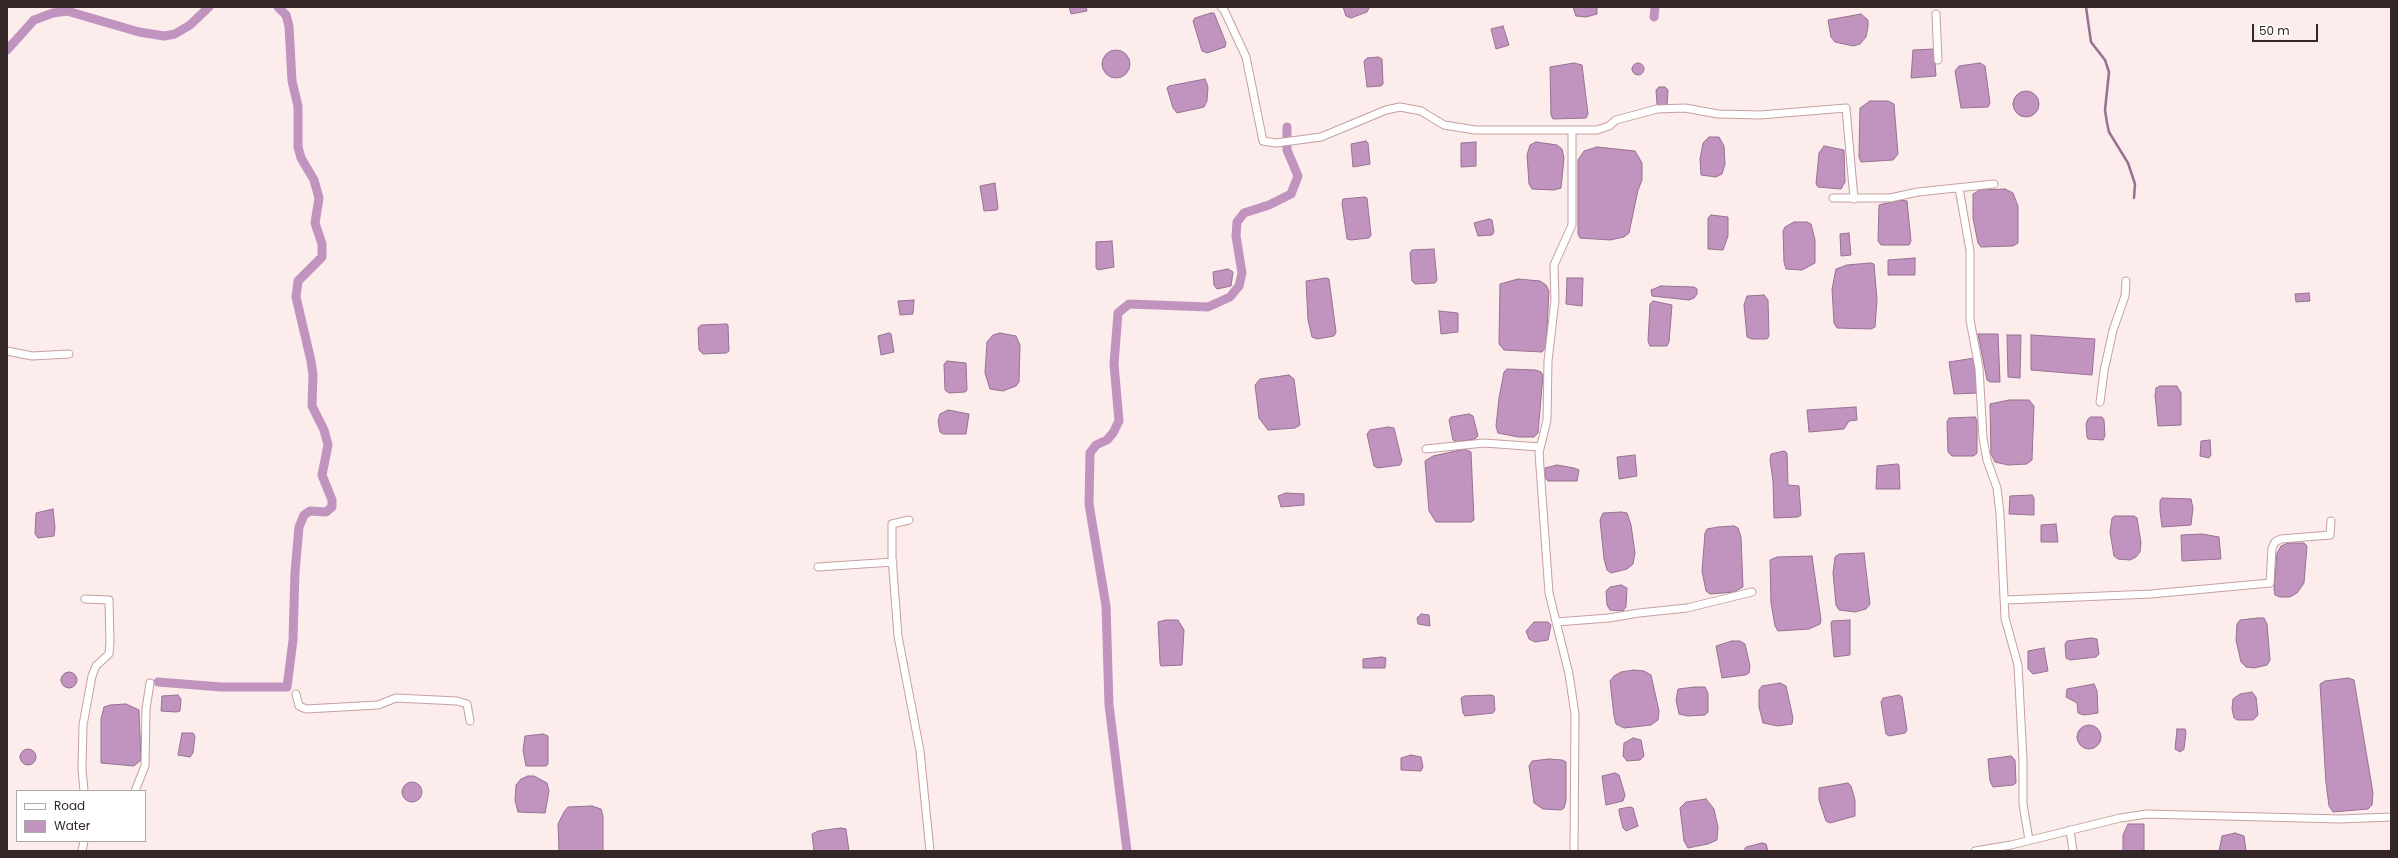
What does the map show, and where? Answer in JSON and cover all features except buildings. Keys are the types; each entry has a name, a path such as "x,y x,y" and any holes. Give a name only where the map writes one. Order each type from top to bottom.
{"street":[{"path":"1221,7 1224,10 1246,57 1260,136 1263,141 1276,143 1322,137 1386,110 1400,107 1421,111 1444,125 1456,128 1475,130 1572,131 1597,130 1609,126 1616,120 1657,109 1685,108 1718,114 1760,115 1846,108 1854,199"},
{"path":"1936,14 1938,60"},
{"path":"1572,131 1572,225 1554,265 1555,300 1548,361 1547,420 1540,447 1549,593 1568,674 1575,714 1574,851"},
{"path":"1833,198 1890,198 1994,184"},
{"path":"1958,188 1970,251 1970,320 1980,375 1983,438 1987,460 1997,488 2006,600 2005,618 2018,664 2023,760 2023,804 2029,840"},
{"path":"2100,402 2112,330 2125,296 2126,281"},
{"path":"7,352 32,356 69,354"},
{"path":"1426,449 1484,443 1540,447"},
{"path":"909,520 892,524 892,562 898,636 920,751 930,851"},
{"path":"2006,600 2151,594 2270,583 2272,548 2275,542 2281,538 2330,535 2331,521"},
{"path":"818,567 892,562"},
{"path":"1556,622 1609,618 1639,612 1687,608 1726,597 1752,592"},
{"path":"84,790 82,770 84,718 92,676 96,666 108,654 110,642 109,600 85,599"},
{"path":"135,790 145,766 146,709 150,683"},
{"path":"296,694 299,706 306,710 378,705 396,698 464,702 469,708 470,721"},
{"path":"1975,851 2147,814 2340,819 2391,817"},
{"path":"2070,830 2073,851"}],"water":[{"path":"1069,7 1086,7 1087,11 1071,14"},
{"path":"1343,7 1369,8 1367,12 1351,18 1346,16"},
{"path":"1573,7 1597,7 1597,14 1586,17 1576,16"},
{"path":"1214,13 1226,43 1225,47 1207,53 1202,51 1193,21 1195,18"},
{"path":"1861,14 1868,20 1868,27 1866,37 1860,44 1853,46 1835,42 1831,37 1828,20"},
{"path":"1503,26 1509,45 1496,49 1491,29"},
{"path":"1934,49 1936,76 1911,78 1913,50"},
{"path":"1116,50 1126,54 1130,64 1126,74 1116,78 1106,74 1102,64 1106,54"},
{"path":"1378,57 1382,59 1383,84 1381,86 1367,87 1364,61 1367,58"},
{"path":"1574,63 1582,65 1588,114 1586,118 1553,119 1551,115 1550,67"},
{"path":"1636,63 1640,63 1644,69 1640,75 1636,75 1632,71 1632,67"},
{"path":"1980,63 1985,66 1990,103 1988,107 1961,108 1955,71 1959,66"},
{"path":"1205,79 1208,87 1207,101 1204,107 1177,113 1173,108 1167,88 1169,86"},
{"path":"1659,87 1665,87 1668,90 1667,105 1660,106 1657,104 1656,90"},
{"path":"2026,91 2035,95 2039,104 2035,113 2026,117 2017,113 2013,104 2017,95"},
{"path":"1870,101 1888,101 1894,104 1898,154 1893,160 1861,162 1859,157 1860,108"},
{"path":"1709,137 1719,137 1724,146 1725,164 1722,174 1716,177 1701,175 1700,159 1703,143"},
{"path":"1366,141 1368,143 1370,164 1353,167 1351,144"},
{"path":"1476,142 1476,166 1461,167 1461,143"},
{"path":"1536,142 1557,145 1562,149 1564,158 1561,188 1554,190 1532,189 1529,184 1527,155 1530,145"},
{"path":"1824,146 1844,150 1845,182 1841,189 1818,187 1816,184 1819,153"},
{"path":"1597,147 1635,151 1642,163 1642,180 1638,190 1629,233 1624,237 1610,240 1580,238 1578,234 1578,160 1584,151"},
{"path":"995,183 998,208 997,210 984,211 980,186"},
{"path":"2005,189 2013,193 2018,206 2018,243 2013,246 1981,247 1978,243 1973,218 1973,194 1980,190"},
{"path":"1367,198 1371,235 1369,238 1347,239 1342,203 1343,199"},
{"path":"1900,200 1907,201 1911,241 1909,245 1881,245 1878,241 1879,205"},
{"path":"1711,215 1728,217 1728,236 1723,250 1708,249 1708,218"},
{"path":"1489,219 1492,220 1494,232 1492,235 1478,236 1474,223"},
{"path":"1794,222 1807,222 1811,224 1815,240 1815,263 1802,270 1786,269 1784,262 1783,231 1785,227"},
{"path":"1849,233 1851,255 1841,256 1840,234"},
{"path":"1112,241 1114,267 1098,270 1096,268 1096,242"},
{"path":"1434,249 1437,280 1435,283 1415,284 1412,281 1410,253 1412,250"},
{"path":"1915,258 1915,275 1888,275 1888,260"},
{"path":"1874,264 1877,300 1875,327 1871,329 1837,328 1834,323 1832,289 1836,269 1847,265"},
{"path":"1228,269 1233,272 1231,286 1217,289 1214,285 1213,272"},
{"path":"1326,278 1329,279 1336,332 1334,336 1317,339 1312,337 1308,320 1306,281"},
{"path":"1567,278 1583,278 1582,306 1566,304"},
{"path":"1518,279 1540,281 1546,285 1549,291 1546,347 1542,352 1504,350 1499,344 1500,284"},
{"path":"1661,286 1694,287 1697,289 1697,294 1694,298 1689,300 1652,296 1651,290"},
{"path":"2309,293 2310,301 2296,302 2295,294"},
{"path":"1764,295 1768,300 1769,336 1767,339 1752,339 1747,337 1744,305 1747,296"},
{"path":"914,300 913,314 900,315 898,301"},
{"path":"1653,301 1672,305 1669,342 1667,346 1650,346 1648,341 1650,304"},
{"path":"1439,311 1458,313 1458,332 1441,334"},
{"path":"701,325 728,325 729,351 726,353 703,354 699,350 698,328"},
{"path":"889,333 891,334 894,352 881,355 878,336"},
{"path":"1000,333 1016,336 1020,345 1019,382 1016,386 1003,391 990,389 985,373 987,342 993,335"},
{"path":"1978,334 1998,334 2000,382 1990,382 1987,380"},
{"path":"2007,335 2021,335 2020,378 2008,377"},
{"path":"2031,335 2095,339 2092,375 2031,370"},
{"path":"1974,358 1978,393 1954,394 1949,362"},
{"path":"947,361 966,363 967,390 965,392 949,393 945,390 944,364"},
{"path":"1507,369 1536,370 1541,372 1543,375 1538,433 1534,437 1518,437 1498,433 1496,426 1499,398 1504,372"},
{"path":"1289,375 1294,379 1300,425 1295,428 1268,430 1259,418 1255,385 1260,379"},
{"path":"2160,386 2177,386 2181,393 2181,425 2158,426 2155,395 2156,388"},
{"path":"2009,400 2029,400 2034,406 2032,460 2027,464 2008,465 1995,462 1991,454 1990,404"},
{"path":"1856,407 1857,420 1849,421 1844,429 1809,432 1807,410"},
{"path":"948,410 969,414 966,434 943,434 940,432 938,421 940,414"},
{"path":"1469,414 1473,416 1478,436 1475,439 1456,442 1453,440 1449,420 1451,417"},
{"path":"1975,417 1977,420 1977,453 1974,456 1952,456 1948,452 1947,422 1949,418"},
{"path":"2091,417 2102,417 2104,420 2105,436 2103,440 2088,439 2086,424 2088,419"},
{"path":"1388,427 1394,428 1402,461 1400,465 1378,468 1374,466 1367,434 1370,430"},
{"path":"2210,440 2211,455 2209,458 2200,456 2201,441"},
{"path":"1465,449 1471,452 1474,520 1471,522 1436,522 1429,511 1425,461 1433,456"},
{"path":"1784,451 1787,453 1788,485 1799,486 1801,515 1798,517 1774,518 1773,481 1770,460 1771,454"},
{"path":"1635,455 1637,476 1619,479 1617,457"},
{"path":"1557,465 1579,470 1577,481 1548,481 1545,478 1545,468"},
{"path":"1899,465 1900,489 1876,489 1877,466"},
{"path":"1286,493 1304,494 1304,505 1281,507 1278,496"},
{"path":"2032,495 2034,498 2034,515 2009,514 2010,496"},
{"path":"2162,498 2191,499 2193,508 2191,525 2162,527 2160,501"},
{"path":"53,509 55,528 54,536 38,538 35,534 36,513"},
{"path":"1603,513 1627,513 1631,525 1635,553 1633,564 1627,569 1611,573 1607,570 1604,559 1600,520"},
{"path":"2115,516 2134,516 2137,518 2141,543 2140,552 2136,557 2130,560 2118,559 2114,556 2110,532 2112,518"},
{"path":"2056,524 2058,542 2041,542 2041,525"},
{"path":"1734,526 1738,528 1741,537 1743,587 1734,592 1710,594 1706,591 1702,571 1705,533 1707,529"},
{"path":"2202,534 2219,537 2221,559 2182,561 2181,535"},
{"path":"2288,543 2304,543 2307,546 2304,583 2297,593 2290,597 2280,597 2275,595 2274,589 2277,553 2281,546"},
{"path":"1864,553 1870,604 1866,609 1855,612 1839,610 1836,605 1833,573 1835,557 1839,554"},
{"path":"1812,556 1821,620 1820,624 1809,629 1778,631 1775,626 1771,603 1770,560 1777,557"},
{"path":"1621,585 1627,588 1626,607 1623,611 1610,610 1607,605 1606,591 1610,587"},
{"path":"1421,614 1429,615 1430,626 1418,624 1417,618"},
{"path":"2264,618 2267,624 2270,660 2267,665 2254,668 2246,667 2241,662 2236,640 2237,624 2240,620"},
{"path":"1178,620 1184,630 1182,665 1161,666 1158,622"},
{"path":"1850,620 1850,655 1834,657 1832,621"},
{"path":"1534,622 1548,622 1551,625 1548,640 1535,642 1529,639 1526,631"},
{"path":"2091,638 2097,639 2099,654 2096,657 2070,660 2066,658 2065,644 2067,641"},
{"path":"1732,641 1740,641 1745,644 1750,666 1749,673 1745,675 1722,678 1716,646"},
{"path":"2044,648 2048,671 2033,674 2028,669 2028,651"},
{"path":"1386,658 1385,668 1363,668 1363,659"},
{"path":"1634,670 1644,671 1651,675 1659,711 1658,720 1651,725 1624,728 1616,724 1610,681 1614,676 1621,672"},
{"path":"69,672 75,674 77,680 75,686 69,688 63,686 61,680 63,674"},
{"path":"2348,678 2354,680 2373,793 2372,805 2368,809 2333,812 2329,806 2326,783 2320,684 2325,681"},
{"path":"1780,683 1786,686 1793,718 1792,724 1778,726 1763,723 1759,707 1759,690 1762,686"},
{"path":"2094,684 2097,691 2098,713 2084,715 2078,713 2077,703 2066,697 2067,689"},
{"path":"1705,687 1708,693 1708,712 1705,715 1688,716 1679,714 1676,700 1678,689"},
{"path":"2252,692 2256,697 2258,715 2253,720 2237,720 2234,718 2232,709 2233,699 2240,694"},
{"path":"178,695 181,699 180,711 161,711 162,696"},
{"path":"1899,695 1902,697 1907,730 1905,733 1889,736 1886,734 1881,702 1883,698"},
{"path":"1464,696 1494,696 1495,710 1493,713 1465,716 1463,713 1461,698"},
{"path":"126,704 139,710 141,760 134,766 101,763 101,719 104,707"},
{"path":"2089,725 2098,728 2101,737 2098,746 2089,749 2080,746 2077,737 2080,728"},
{"path":"2177,729 2185,729 2186,733 2184,749 2180,752 2175,749"},
{"path":"182,733 193,733 195,736 193,753 190,757 178,755"},
{"path":"543,734 548,736 548,764 546,766 526,766 523,750 525,736"},
{"path":"1633,738 1641,740 1644,756 1640,760 1627,761 1623,756 1624,743"},
{"path":"25,749 31,749 36,754 34,763 31,765 25,765 20,760 20,754"},
{"path":"1411,755 1421,757 1423,767 1421,771 1401,770 1401,758"},
{"path":"2011,756 2015,760 2016,783 2013,785 1993,787 1990,781 1988,759"},
{"path":"1549,759 1562,760 1566,762 1566,801 1564,808 1561,810 1543,809 1534,803 1529,766 1532,761"},
{"path":"1615,773 1619,775 1625,795 1623,801 1606,805 1602,776"},
{"path":"528,776 534,776 547,783 549,791 545,813 518,812 515,800 516,785 521,779"},
{"path":"412,782 419,785 422,792 419,799 412,802 405,799 402,792 405,785"},
{"path":"1848,783 1851,786 1855,800 1855,816 1830,823 1826,821 1819,800 1819,788"},
{"path":"1706,799 1714,809 1718,827 1717,840 1708,844 1688,848 1684,841 1680,808 1686,802"},
{"path":"592,806 601,809 603,816 603,851 559,851 558,824 564,812 568,807"},
{"path":"1630,807 1633,808 1638,826 1626,831 1623,828 1619,809"},
{"path":"2128,824 2144,824 2144,851 2123,851 2123,835"},
{"path":"841,828 846,829 849,851 814,851 812,834 818,831"},
{"path":"2235,833 2244,836 2246,851 2219,851 2222,836"},
{"path":"1762,843 1766,844 1768,851 1744,851 1746,847"}],"waterway":[{"path":"7,50 34,20 53,13 67,11 139,32 164,36 175,34 190,25 209,7"},
{"path":"158,682 221,687 287,687 293,640 295,572 299,527 304,515 310,511 326,512 332,507 332,500 322,475 328,445 324,430 312,406 313,375 311,361 296,297 298,281 322,257 322,244 315,223 319,198 314,180 301,158 298,147 298,106 292,81 289,26 286,15 278,7"},
{"path":"1654,17 1655,7"},
{"path":"2086,7 2091,42 2105,60 2109,72 2105,110 2109,132 2128,163 2135,184 2134,198"},
{"path":"1127,851 1109,705 1106,606 1089,504 1090,453 1096,445 1107,440 1113,433 1119,421 1114,364 1118,313 1129,304 1208,307 1230,297 1239,286 1242,273 1236,236 1237,222 1244,213 1269,205 1291,194 1298,176 1287,150 1287,127"}]}
